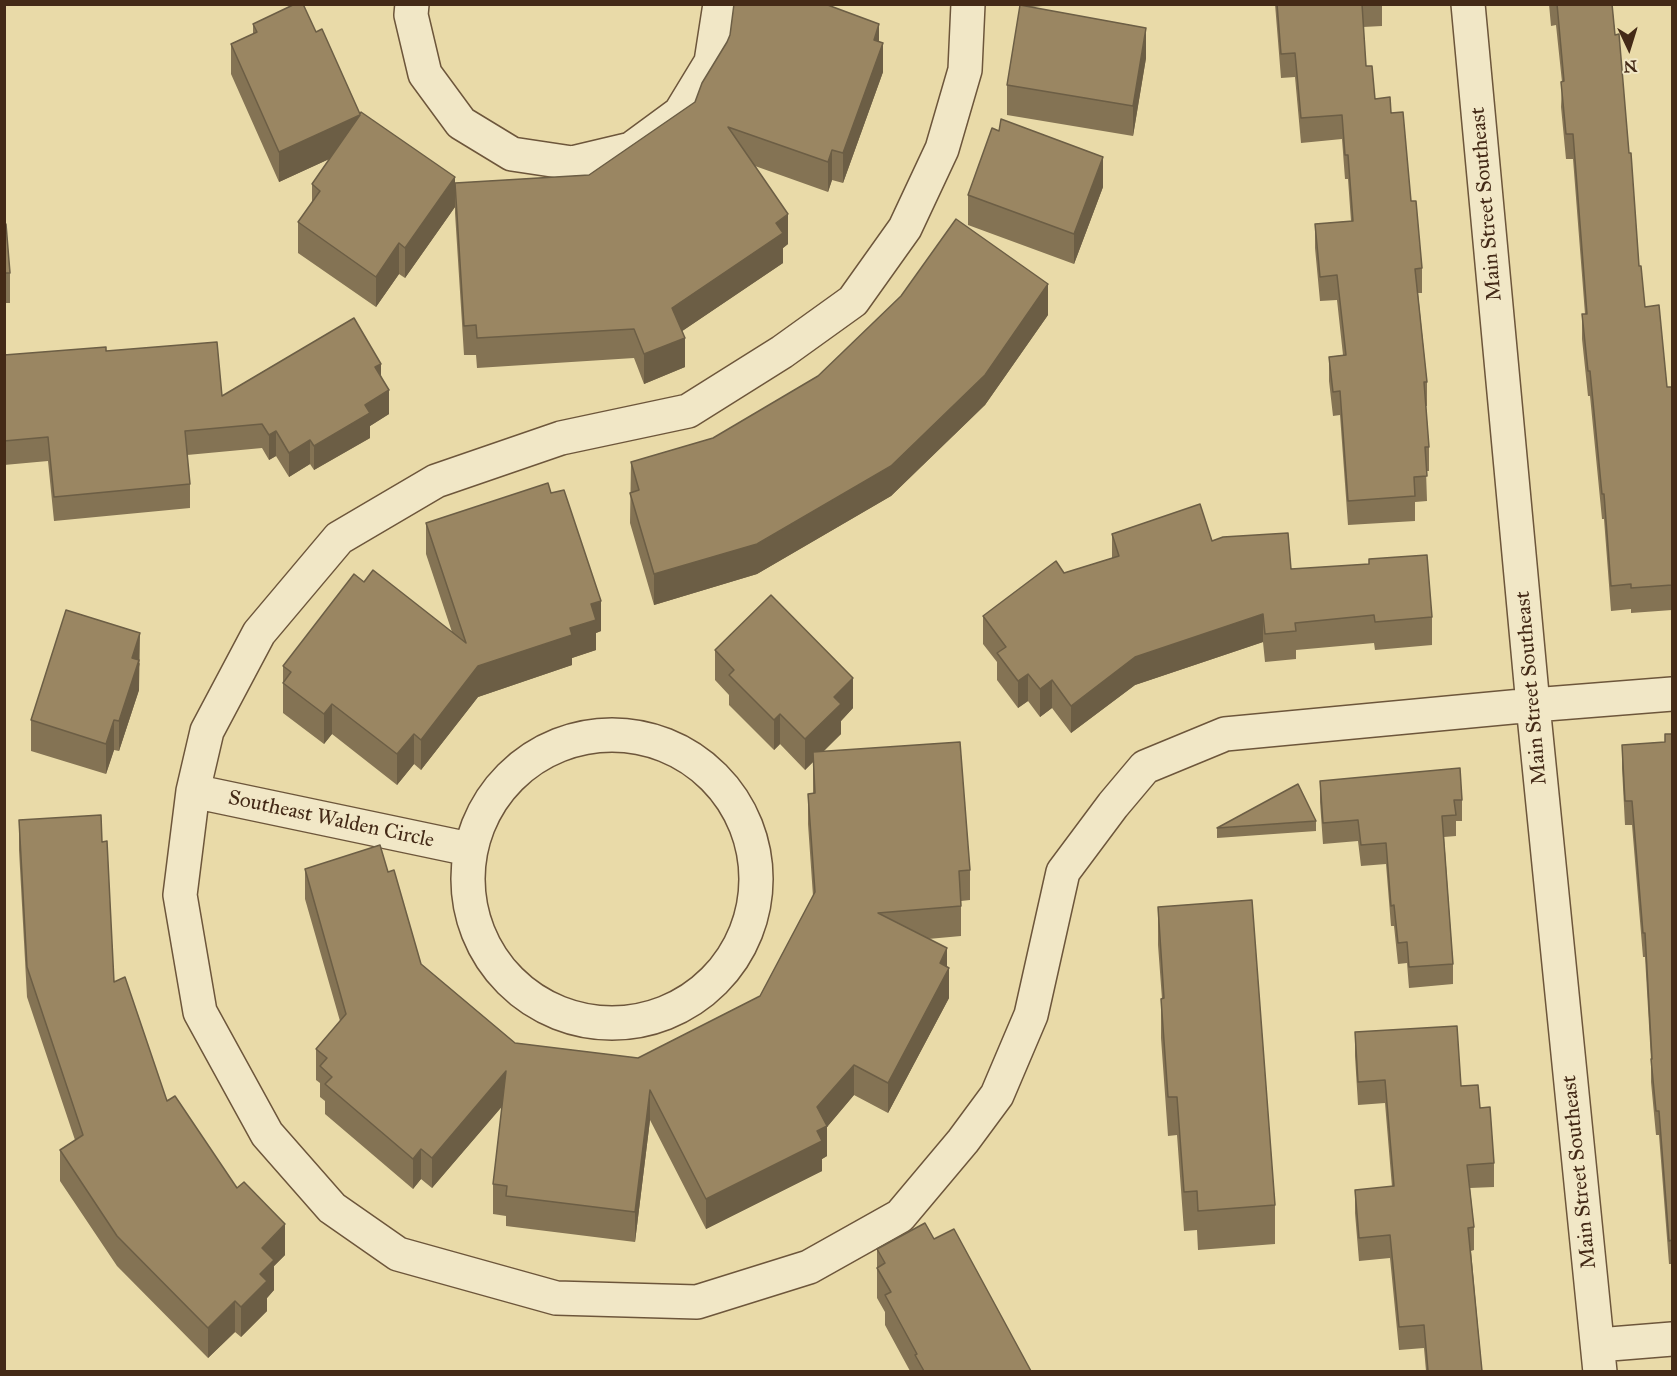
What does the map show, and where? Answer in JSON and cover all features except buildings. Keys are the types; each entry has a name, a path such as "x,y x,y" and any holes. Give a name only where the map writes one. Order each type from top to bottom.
{"street":[{"path":"412,4 411,15 425,74 461,123 512,154 572,163 631,149 680,113 711,62 720,4"},
{"path":"968,4 964,69 942,149 905,228 853,301 782,352 688,411 561,438 436,481 339,538 259,633 207,731 193,791 180,895 200,1012 267,1134 332,1208 398,1254 556,1298 697,1302 809,1267 900,1216 963,1142 997,1095 1031,1015 1063,872 1144,767 1225,734 1672,694"},
{"name":"Main Street Southeast","path":"1468,4 1533,705 1599,1358"},
{"path":"610,733 642,739 674,746 726,786 755,844 756,909 729,968 678,1010 615,1025 551,1012 499,972 470,914 469,849 496,789 546,748 610,733"},
{"name":"Southeast Walden Circle","path":"193,791 469,849"},
{"path":"1599,1358 1672,1339"}]}
